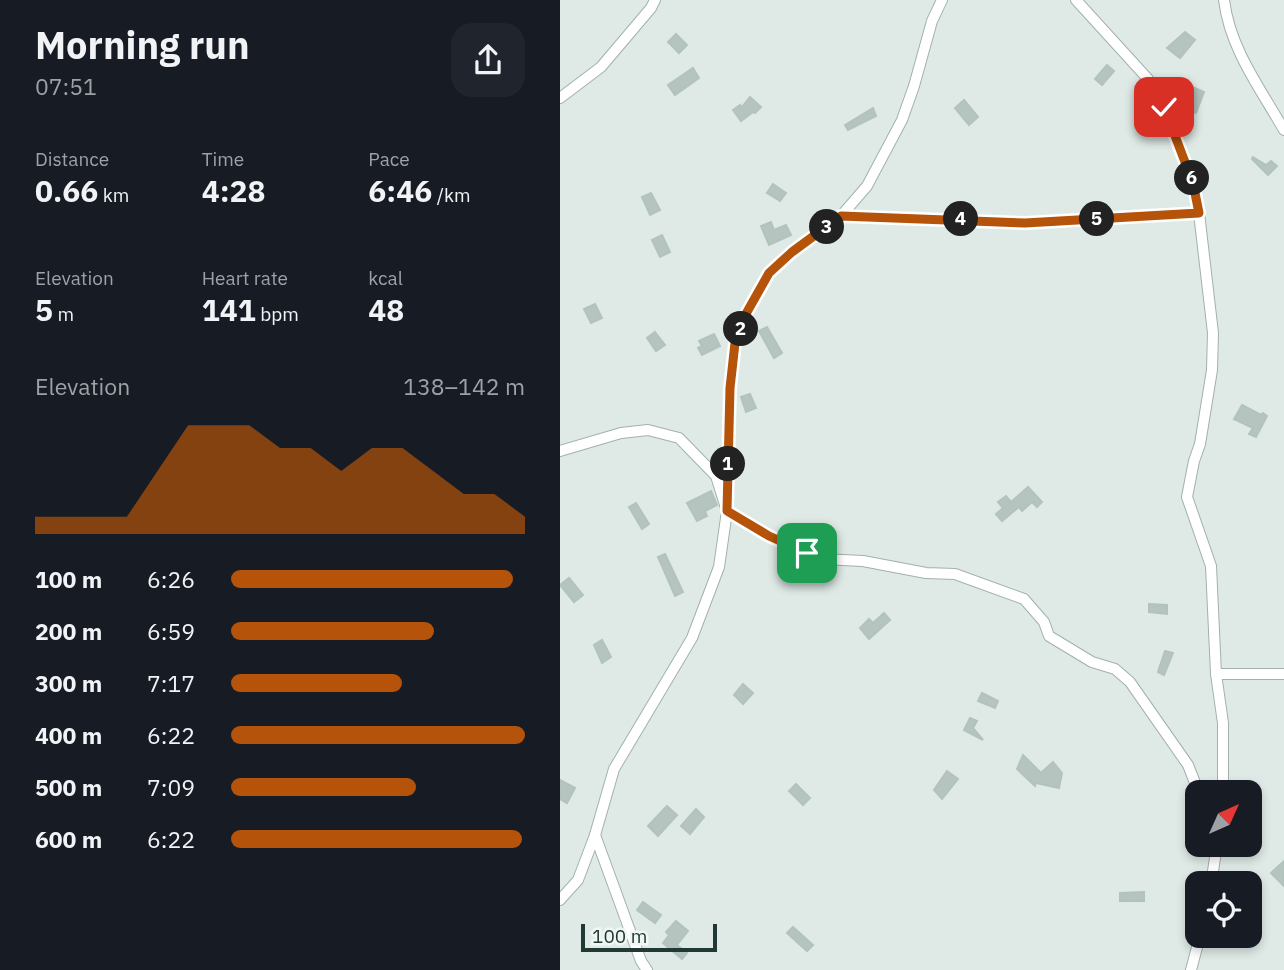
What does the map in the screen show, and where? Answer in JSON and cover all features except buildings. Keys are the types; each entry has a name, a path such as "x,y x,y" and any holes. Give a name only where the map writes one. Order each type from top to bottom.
{"street":[{"path":"560,98 601,67 655,0"},
{"path":"560,900 578,880 595,835 614,769 692,638 719,567 727,511 730,388 735,343 747,312 769,273 792,252 841,216 867,186 902,120 915,86 932,21 942,0"},
{"path":"1076,0 1148,79 1164,107 1193,183 1199,213 1213,333 1212,370 1200,444 1187,497 1211,566 1216,674 1223,723 1223,780"},
{"path":"1224,0 1227,23 1236,47 1284,130"},
{"path":"841,216 1025,223 1199,213"},
{"path":"560,451 621,433 648,430 679,438 716,476 727,511 769,536 822,559 863,561 926,573 955,575 1024,599 1045,622 1049,636 1091,662 1115,669 1130,682 1188,765 1194,780"},
{"path":"1216,674 1284,674"},
{"path":"595,835 641,961 647,970"},
{"path":"1191,970 1197,948"}],"route":[{"path":"807,553 769,536 727,511 730,388 735,343 747,312 769,273 792,252 841,216 1025,223 1199,213 1193,183 1164,107"}]}
